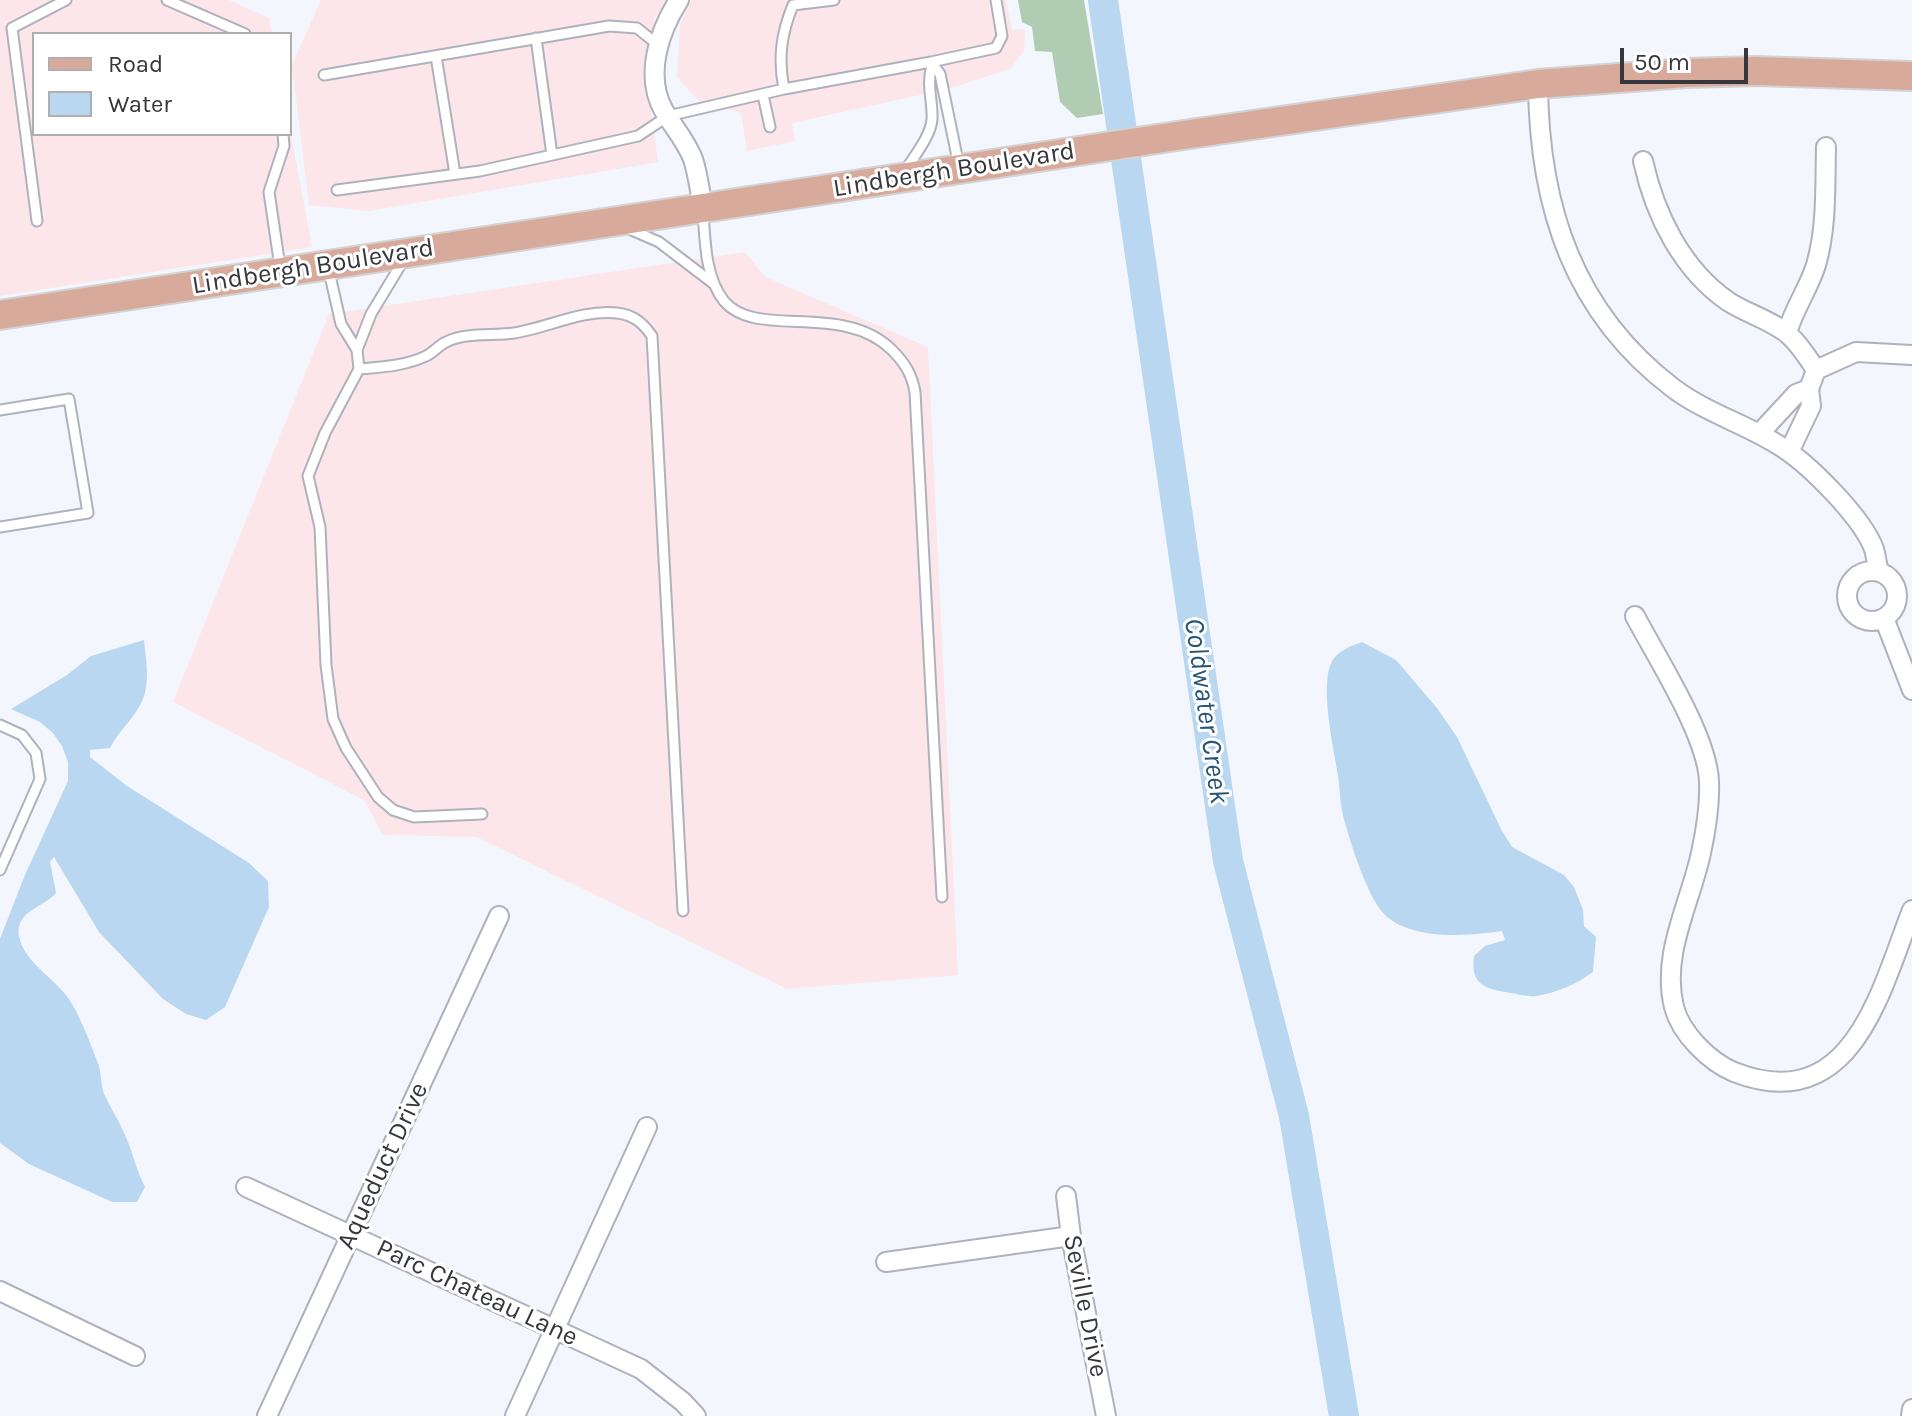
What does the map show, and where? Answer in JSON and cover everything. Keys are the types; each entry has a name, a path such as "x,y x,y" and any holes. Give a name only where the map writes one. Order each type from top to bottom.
{"main road":[{"name":"Lindbergh Boulevard","path":"0,315 1538,84 1757,71 1912,76"}],"street":[{"path":"679,0 657,44 655,77 663,109 681,135 694,162 703,208"},
{"path":"1538,84 1541,144 1554,216 1571,262 1592,302 1616,336 1675,390 1789,452 1843,502 1895,581 1896,603 1892,612 1884,618 1865,620 1850,609 1848,590 1860,574 1869,571 1895,581"},
{"path":"1787,333 1793,311 1815,269 1820,249 1826,147"},
{"path":"1643,161 1648,182 1672,241 1697,273 1725,299 1787,333 1816,370"},
{"path":"1789,452 1811,406 1809,389 1816,370 1856,352 1912,355"},
{"path":"1759,434 1796,394 1809,389"},
{"path":"1635,616 1704,748 1709,780 1701,853 1674,943 1672,978 1675,1008 1690,1036 1720,1066 1744,1075 1768,1081 1795,1081 1819,1074 1844,1055 1861,1034 1912,910"},
{"path":"1884,618 1912,690"},
{"name":"Aqueduct Drive","path":"267,1416 499,916"},
{"path":"515,1416 647,1127"},
{"name":"Parc Chateau Lane","path":"246,1187 641,1369 696,1416"},
{"name":"Seville Drive","path":"1066,1196 1106,1416"},
{"path":"886,1262 1071,1236"},
{"path":"3,1300 135,1356"},
{"path":"1911,1416 1912,1409"}],"lane":[{"path":"12,28 66,0"},
{"path":"167,0 240,32"},
{"path":"784,89 779,65 784,27 793,5 834,0"},
{"path":"337,190 455,174 552,155 638,136 668,116 784,89 932,64 996,48 1002,36 996,0"},
{"path":"0,22 12,28"},
{"path":"324,75 609,26 637,28 657,44"},
{"path":"12,28 37,221"},
{"path":"536,38 552,155"},
{"path":"436,56 455,174"},
{"path":"932,64 940,74 960,169"},
{"path":"902,178 928,134 932,121 929,77 932,64"},
{"path":"763,95 770,127"},
{"path":"281,272 269,192 284,146 283,136"},
{"path":"703,208 705,242 714,284 725,303 753,317 768,320 841,323 861,329 889,347 912,376 942,897"},
{"path":"613,222 659,242 714,284"},
{"path":"357,350 382,294 408,253"},
{"path":"328,265 341,324 357,350 359,369 325,433 308,476 320,527 326,665 333,719 346,748 378,797 393,810 414,817 482,814"},
{"path":"359,369 406,364 429,355 446,342 462,337 514,333 585,316 614,313 632,316 644,324 652,336 683,911"},
{"path":"0,410 69,399 88,513 0,527"},
{"path":"0,725 22,735 36,753 40,779 0,870"}],"shaded area":[{"path":"0,0 229,0 269,18 272,32 32,32 32,136 291,136 312,247 0,296"},
{"path":"321,0 669,0 655,17 646,70 658,162 369,211 309,205 292,65"},
{"path":"691,0 1006,0 1012,30 1025,29 1024,51 1010,69 948,89 792,123 795,141 747,151 741,113 699,101 677,77 680,25"},
{"path":"745,252 765,277 928,347 958,975 787,989 477,837 383,835 364,800 173,702 329,314"}],"green space":[{"path":"1018,0 1084,0 1103,114 1077,118 1060,102 1052,52 1035,51 1032,27 1022,22"}],"water":[{"path":"144,640 147,678 143,699 110,748 90,750 90,757 127,786 249,863 268,881 269,907 225,1007 206,1020 186,1014 163,999 99,932 54,857 50,862 56,893 26,915 21,921 19,936 28,955 72,1004 99,1066 103,1091 123,1129 145,1187 137,1202 112,1202 29,1164 0,1143 0,939 24,877 68,781 68,762 53,733 40,722 11,709 67,675 91,656"},
{"path":"1362,642 1396,660 1437,708 1457,737 1512,847 1564,875 1574,887 1583,910 1584,926 1596,937 1593,972 1559,990 1536,996 1494,990 1477,979 1474,956 1485,946 1505,940 1502,931 1457,935 1424,933 1395,923 1378,906 1360,869 1343,814 1327,701 1328,672 1332,661 1342,651"}],"waterway":[{"name":"Coldwater Creek","path":"1103,0 1228,861 1294,1116 1344,1416"}]}
